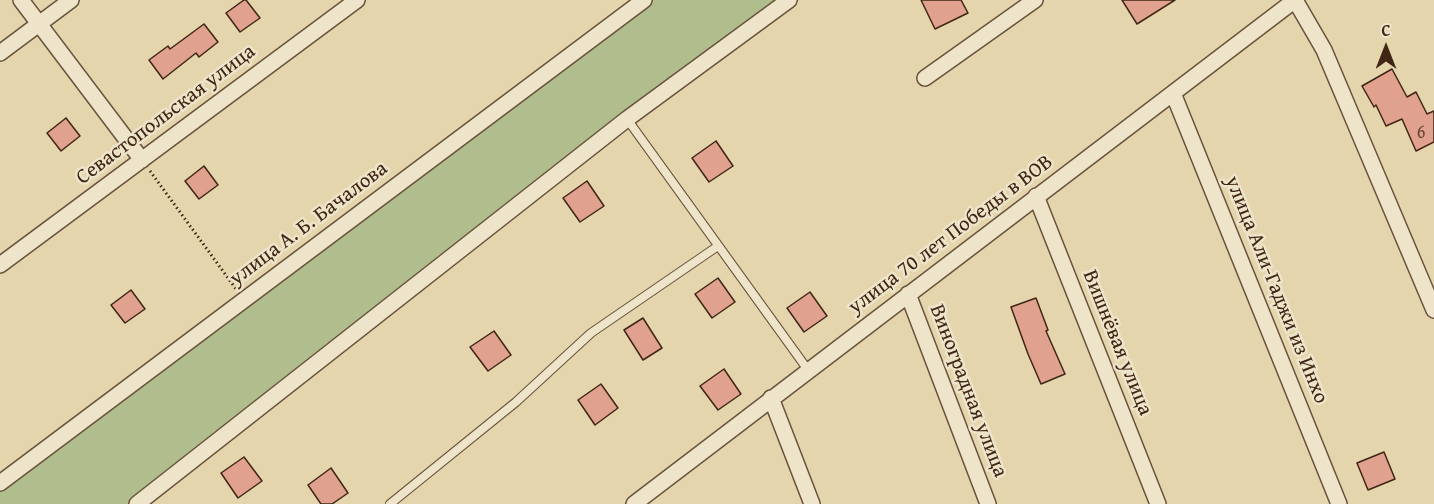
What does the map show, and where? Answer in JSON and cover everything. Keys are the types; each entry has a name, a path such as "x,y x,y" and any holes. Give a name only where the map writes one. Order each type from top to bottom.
{"street":[{"path":"21,0 142,160"},
{"path":"0,52 71,0"},
{"name":"Севастопольская улица","path":"0,265 357,0"},
{"name":"улица А. Б. Бачалова","path":"0,483 644,0"},
{"path":"137,504 627,119 789,0"},
{"path":"925,78 1035,0"},
{"path":"1295,0 1324,50 1434,310"},
{"name":"улица 70 лет Победы в ВОВ","path":"634,504 1295,0"},
{"name":"улица Али-Гаджи из Инхо","path":"1173,93 1340,504"},
{"name":"Вишнёвая улица","path":"1036,196 1158,504"},
{"name":"Виноградная улица","path":"908,294 988,504"},
{"path":"771,398 812,504"}],"lane":[{"path":"627,119 808,370"},
{"path":"390,504 516,402 591,333 718,246"}],"path":[{"path":"142,160 244,299"}],"green space":[{"path":"644,0 799,0 130,504 0,504 0,490"}],"building":[{"path":"244,0 260,18 240,32 226,13"},
{"path":"921,0 961,0 968,13 935,29"},
{"path":"1122,0 1175,0 1137,24"},
{"path":"204,24 218,42 199,57 196,53 163,79 149,60 168,46 170,49"},
{"path":"1392,69 1407,97 1416,92 1427,114 1434,111 1434,142 1416,151 1402,119 1386,126 1376,105 1374,107 1362,86"},
{"path":"66,118 80,136 61,151 47,133"},
{"path":"716,141 733,166 709,182 692,158"},
{"path":"204,166 218,185 199,199 185,181"},
{"path":"587,181 604,206 580,222 563,198"},
{"path":"718,278 735,302 712,318 695,294"},
{"path":"131,290 145,309 125,323 111,305"},
{"path":"810,292 827,316 804,332 787,308"},
{"path":"1036,298 1048,330 1046,331 1065,374 1041,384 1011,307"},
{"path":"643,318 662,348 643,360 624,330"},
{"path":"494,331 511,355 488,371 470,347"},
{"path":"724,369 741,394 718,410 700,386"},
{"path":"601,384 618,408 595,425 578,400"},
{"path":"1384,452 1395,479 1368,490 1357,463"},
{"path":"244,457 262,481 238,498 221,473"},
{"path":"331,468 348,493 332,504 321,504 308,485"}]}
